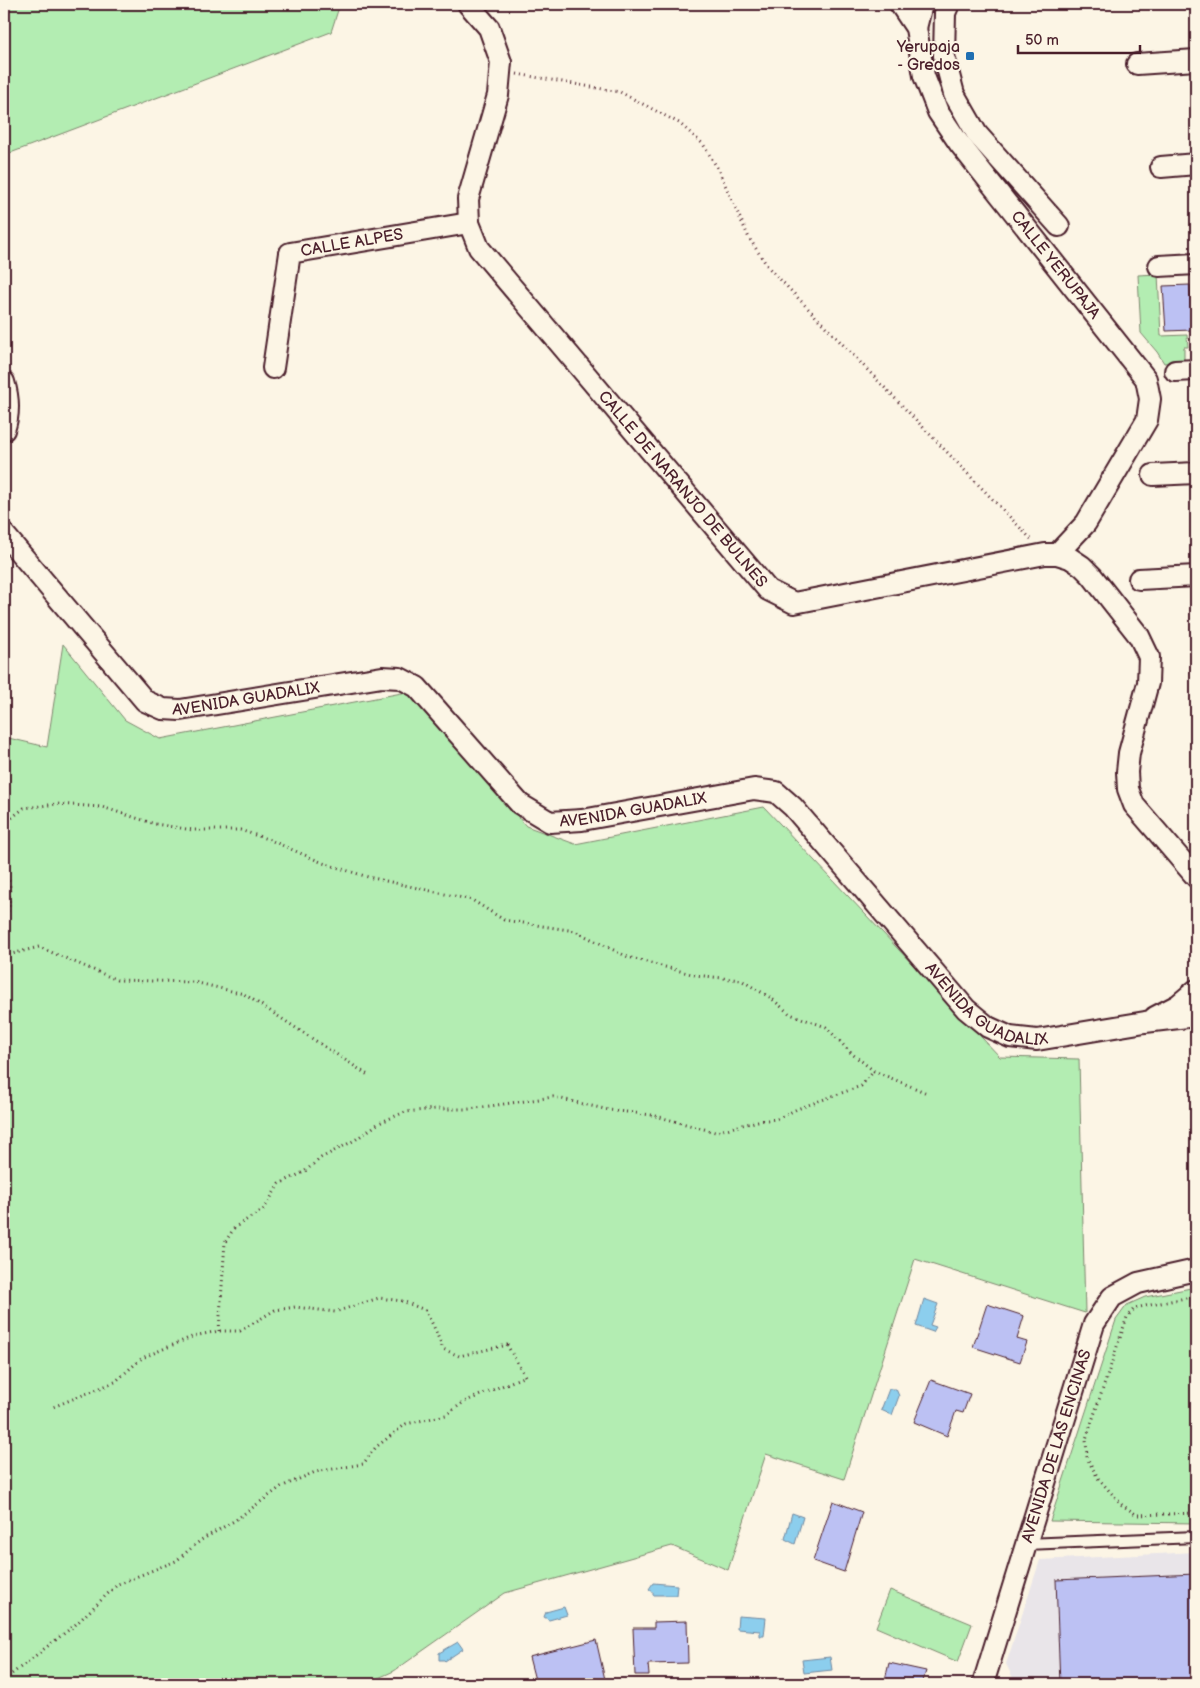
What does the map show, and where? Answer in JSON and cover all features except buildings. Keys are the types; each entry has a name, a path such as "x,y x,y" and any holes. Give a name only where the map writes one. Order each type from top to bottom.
{"street":[{"name":"CALLE DE NARANJO DE BULNES","path":"468,4 489,28 502,62 498,95 468,199 469,223 480,248 768,590 794,603 1051,554"},
{"name":"CALLE YERUPAJA","path":"900,4 916,28 924,76 938,112 959,143 1146,379 1150,399 1147,420 1086,524 1051,554"},
{"path":"916,28 922,4"},
{"path":"949,4 945,13 944,56 954,94 977,134 1059,226"},
{"path":"1137,64 1196,60"},
{"path":"1161,167 1196,164"},
{"name":"CALLE ALPES","path":"273,368 290,252 469,223"},
{"path":"1159,266 1196,264"},
{"path":"1175,371 1196,370"},
{"path":"4,382 8,394 8,418 4,430"},
{"path":"1153,475 1196,473"},
{"name":"CALLE YERUPAJA","path":"1082,566 1086,524"},
{"name":"AVENIDA GUADALIX","path":"4,534 146,701 163,709 180,710 382,677 400,678 417,687 520,804 550,822 582,820 754,789 776,792 793,807 966,1009 988,1027 1010,1037 1037,1040 1145,1022 1196,1016"},
{"path":"1051,554 1070,558 1092,576 1139,636 1149,657 1148,683 1129,753 1128,789 1134,805 1196,877"},
{"path":"1138,579 1196,576"},
{"name":"AVENIDA GUADALIX","path":"1145,1022 1178,1005 1196,990"},
{"name":"AVENIDA DE LAS ENCINAS","path":"983,1684 1094,1324 1112,1297 1120,1292 1138,1283 1196,1270"}],"lane":[{"path":"1026,1544 1196,1537"}],"path":[{"path":"500,71 620,92 679,123 703,144 718,169 749,238 768,267 1051,554"},
{"path":"4,824 24,808 57,804 102,807 155,824 193,830 240,830 270,840 323,863 368,877 472,900 504,920 575,931 628,957 695,975 741,980 771,998 790,1014 826,1027 851,1053 874,1071 927,1093"},
{"path":"4,872 10,883 9,908 4,921"},
{"path":"4,956 39,947 117,980 194,982 244,994 368,1075"},
{"path":"219,1331 225,1242 235,1227 264,1209 279,1184 304,1172 321,1158 355,1140 379,1124 405,1112 435,1108 469,1109 553,1097 609,1110 652,1116 715,1132 777,1119 797,1109 861,1086 874,1071"},
{"path":"1196,1296 1135,1308 1127,1317 1086,1439 1087,1458 1098,1478 1122,1504 1137,1515 1196,1514"},
{"path":"4,1680 75,1625 118,1584 176,1561 201,1540 234,1521 281,1487 315,1472 363,1464 376,1447 406,1424 446,1415 464,1402 525,1376 507,1346 459,1356 443,1349 425,1310 402,1301 379,1298 335,1312 295,1307 275,1310 240,1331 219,1331 194,1336 142,1358 116,1382 53,1407"}],"shaded area":[{"path":"1196,1552 1196,1684 1016,1684 1006,1664 1040,1560"}],"green space":[{"path":"4,4 340,4 331,32 4,154"},
{"path":"1158,274 1161,336 1187,335 1188,347 1184,347 1184,362 1164,363 1141,333 1138,275"},
{"path":"63,644 125,720 160,739 407,692 526,826 575,844 764,807 1000,1057 1079,1059 1085,1313 915,1259 844,1479 766,1454 728,1570 672,1546 505,1593 394,1671 365,1684 4,1684 4,737 47,747"},
{"path":"1196,1287 1196,1523 1050,1521 1116,1320 1127,1305 1145,1297"},
{"path":"890,1590 972,1624 958,1662 876,1627"}],"water":[{"path":"924,1299 938,1304 930,1325 936,1327 933,1332 916,1326"},
{"path":"889,1389 896,1389 899,1396 892,1415 881,1410"},
{"path":"792,1513 803,1517 795,1544 785,1539"},
{"path":"653,1583 677,1585 676,1595 653,1595 653,1592 649,1589"},
{"path":"564,1607 567,1615 549,1620 544,1617 546,1612"},
{"path":"738,1616 766,1618 764,1636 760,1636 760,1631 737,1629"},
{"path":"458,1642 463,1649 445,1661 439,1660 439,1653"},
{"path":"830,1657 832,1670 804,1673 802,1660"}],"place":[{"name":"Yerupaja - Gredos","path":"970,56"}]}
